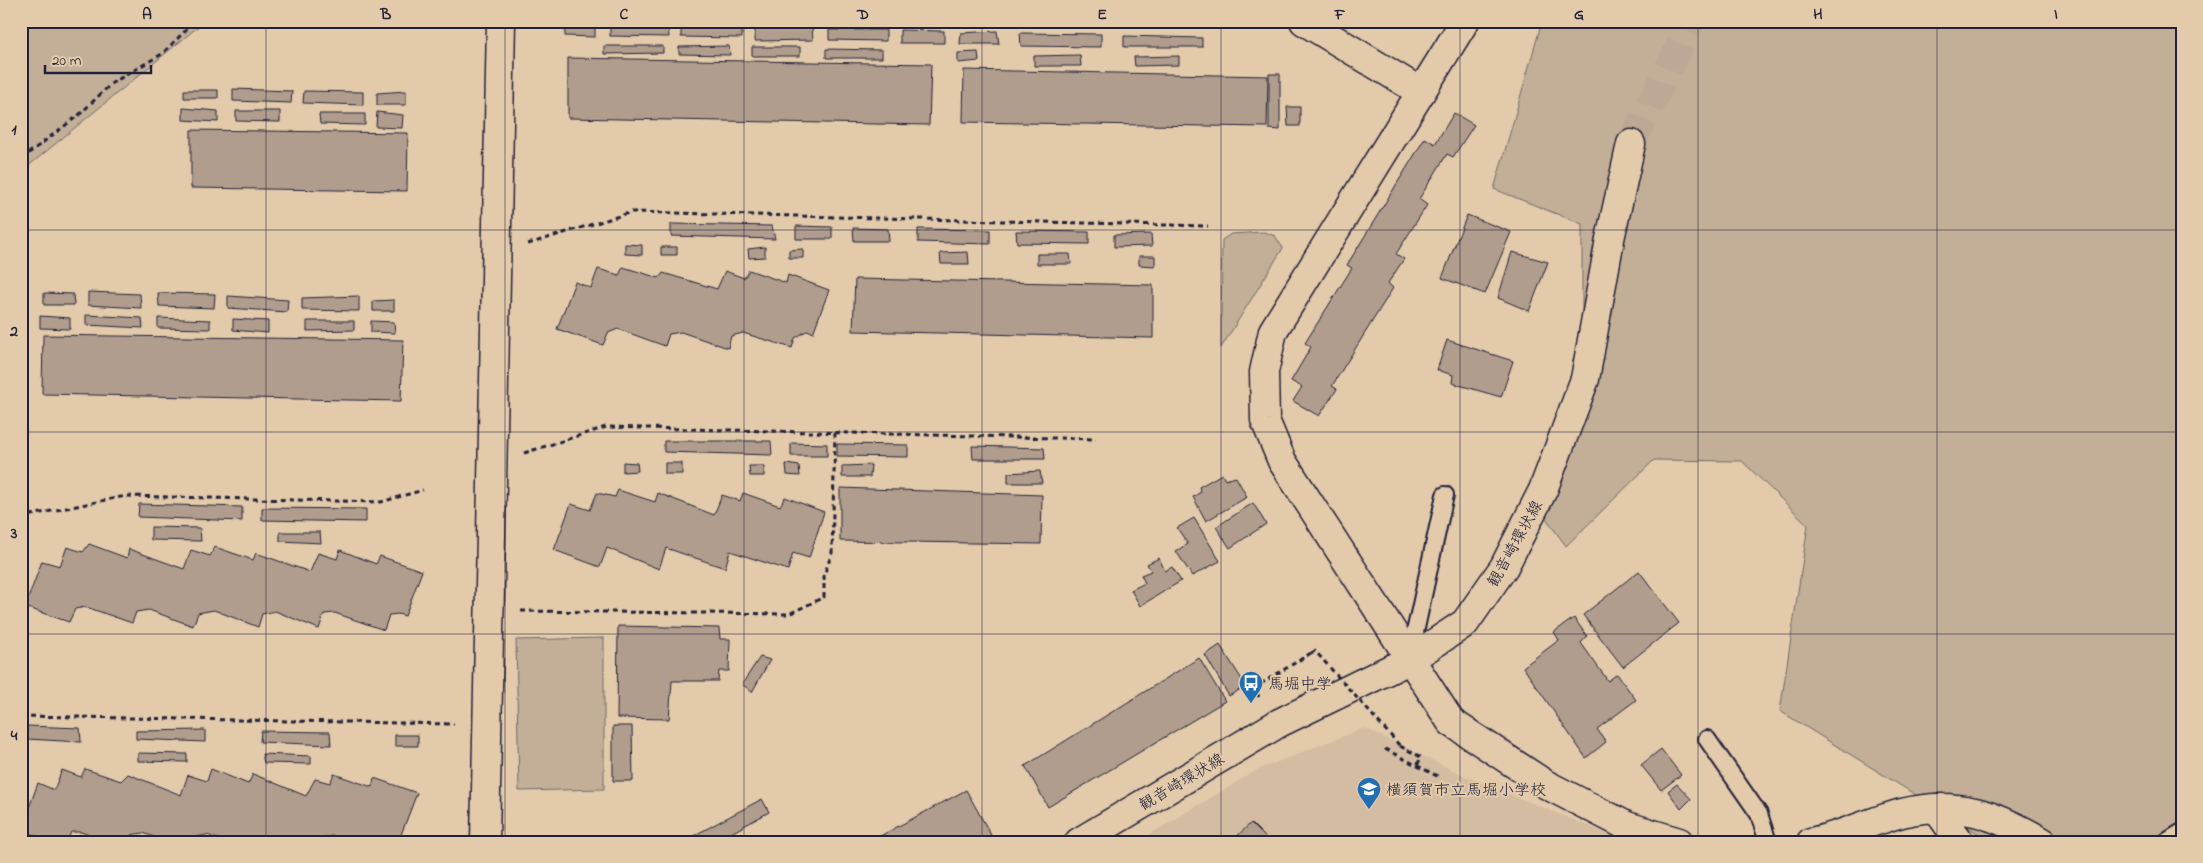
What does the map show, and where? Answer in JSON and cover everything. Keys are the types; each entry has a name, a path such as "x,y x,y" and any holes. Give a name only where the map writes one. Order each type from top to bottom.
{"street":[{"path":"485,842 501,21"},
{"path":"1304,21 1421,92"},
{"path":"1465,21 1273,331 1264,372 1265,420 1282,461 1409,660 1451,722 1545,784 1627,826 1679,842"},
{"name":"観音崎環状線","path":"1080,842 1279,723 1409,660 1465,622 1504,567 1543,490 1585,379 1610,239 1631,144"},
{"path":"1936,808 1960,842"},
{"path":"1811,842 1903,813 1936,808 1978,811 2015,825 2043,842"}],"lane":[{"path":"1409,660 1445,495"},
{"path":"1707,739 1759,814 1768,842"},
{"path":"2166,842 2182,832"}],"path":[{"path":"21,158 79,115 112,83 162,54 195,21"},
{"path":"497,254 632,212 1208,226"},
{"path":"493,463 606,427 1096,439"},
{"path":"490,610 789,614 824,597 824,576 832,553 834,433"},
{"path":"21,517 126,496 381,502 423,490"},
{"path":"1259,696 1254,688 1257,685 1315,651 1400,746 1421,757 1417,766"},
{"path":"21,716 488,724"},
{"path":"1385,749 1441,778"}],"shaded area":[{"path":"21,21 205,21 21,172"},
{"path":"1542,21 2182,21 2182,842 1992,842 1780,711 1808,525 1742,461 1654,460 1566,546 1527,492 1582,370 1582,224 1494,189"},
{"path":"1264,232 1275,236 1283,248 1221,348 1222,240 1231,234"},
{"path":"604,638 604,789 519,791 516,640"},
{"name":"横須賀市立馬堀小学校","path":"1364,728 1469,778 1628,842 1137,842 1257,770"}],"building":[{"path":"595,23 595,37 565,36 565,25"},
{"path":"610,24 668,24 669,37 610,36"},
{"path":"681,26 742,26 742,38 681,37"},
{"path":"812,26 813,40 755,41 755,27"},
{"path":"829,30 886,30 886,41 829,40"},
{"path":"900,30 944,31 944,43 900,43"},
{"path":"997,31 999,44 960,44 961,33"},
{"path":"1020,33 1101,34 1101,47 1021,46"},
{"path":"1124,36 1202,38 1202,47 1124,47"},
{"path":"604,46 663,46 663,53 604,54"},
{"path":"729,46 730,55 679,54 679,47"},
{"path":"752,47 800,47 800,56 752,56"},
{"path":"826,49 882,50 882,58 826,58"},
{"path":"978,52 979,61 958,63 958,53"},
{"path":"1080,55 1081,66 1034,66 1034,56"},
{"path":"1179,56 1179,65 1135,66 1134,57"},
{"path":"568,58 931,64 929,125 568,118"},
{"path":"964,70 1268,76 1267,127 963,122"},
{"path":"1269,74 1280,74 1280,130 1269,129"},
{"path":"233,89 292,91 291,103 233,101"},
{"path":"184,90 218,90 218,98 184,98"},
{"path":"304,91 363,92 363,105 303,103"},
{"path":"406,91 406,105 377,105 377,93"},
{"path":"1287,107 1300,107 1300,126 1288,126"},
{"path":"183,108 218,111 218,122 183,120"},
{"path":"236,111 280,111 280,122 236,121"},
{"path":"377,112 403,115 402,128 376,127"},
{"path":"1454,113 1474,125 1453,157 1447,154 1419,199 1427,205 1396,254 1404,259 1388,283 1393,288 1332,386 1337,389 1319,416 1293,401 1302,387 1291,381 1311,347 1305,343 1352,268 1347,265 1425,138 1435,144"},
{"path":"319,114 365,114 365,125 320,124"},
{"path":"191,130 408,133 407,191 191,188"},
{"path":"1467,215 1511,232 1485,294 1442,278"},
{"path":"671,224 772,226 775,239 671,236"},
{"path":"796,226 832,227 832,239 796,239"},
{"path":"853,228 888,229 889,241 854,241"},
{"path":"918,229 990,230 990,244 918,242"},
{"path":"1016,231 1089,232 1089,244 1017,243"},
{"path":"1151,234 1152,246 1114,247 1114,235"},
{"path":"625,244 642,245 642,255 625,254"},
{"path":"661,247 677,247 677,255 661,255"},
{"path":"765,247 765,257 749,258 748,249"},
{"path":"803,249 803,258 789,258 789,250"},
{"path":"968,252 969,264 941,264 940,253"},
{"path":"1512,252 1548,262 1529,311 1498,298"},
{"path":"1037,254 1070,254 1071,264 1037,264"},
{"path":"1139,256 1155,256 1155,266 1139,265"},
{"path":"623,267 659,278 663,273 717,289 725,271 744,278 749,270 786,283 788,275 829,290 813,333 808,330 795,338 792,348 743,333 731,336 728,348 681,332 669,334 665,346 618,329 608,333 603,345 557,329 575,282 591,288 598,269 619,275"},
{"path":"855,279 1153,285 1153,338 853,331"},
{"path":"88,292 140,294 141,308 88,305"},
{"path":"44,293 73,294 74,305 44,305"},
{"path":"158,293 215,294 214,308 159,306"},
{"path":"228,296 288,300 287,312 228,308"},
{"path":"359,296 359,311 302,310 302,298"},
{"path":"394,300 394,311 373,311 373,301"},
{"path":"86,315 142,318 143,328 86,325"},
{"path":"40,316 70,318 70,329 40,328"},
{"path":"158,318 210,320 210,329 158,328"},
{"path":"233,319 268,321 268,333 233,330"},
{"path":"307,321 354,321 354,330 307,331"},
{"path":"371,321 394,322 395,333 371,332"},
{"path":"43,335 403,340 401,401 42,394"},
{"path":"1447,340 1513,361 1501,397 1452,383 1453,375 1437,370"},
{"path":"664,441 771,441 772,455 664,452"},
{"path":"791,443 827,444 827,456 791,456"},
{"path":"837,444 908,445 908,457 837,456"},
{"path":"972,446 1044,448 1045,459 973,459"},
{"path":"623,462 637,463 638,471 623,472"},
{"path":"665,463 682,463 682,474 665,474"},
{"path":"786,464 799,466 800,476 787,475"},
{"path":"871,465 870,477 842,477 842,466"},
{"path":"749,466 764,466 764,476 750,476"},
{"path":"1040,471 1042,483 1008,483 1008,473"},
{"path":"1222,474 1225,480 1236,477 1247,497 1206,521 1193,497 1201,492 1199,487"},
{"path":"840,488 1042,495 1041,544 840,541"},
{"path":"618,490 655,502 658,493 714,515 722,495 740,501 743,493 780,506 785,497 824,512 809,558 793,553 788,570 730,551 725,568 666,548 659,569 607,548 600,567 554,550 571,504 590,510 597,493 615,497"},
{"path":"1253,503 1266,524 1230,548 1216,527"},
{"path":"139,504 242,507 242,521 138,517"},
{"path":"262,508 366,509 366,522 262,520"},
{"path":"1194,518 1220,561 1192,576 1176,551 1188,544 1177,528"},
{"path":"151,527 200,528 201,541 151,540"},
{"path":"280,532 320,532 321,543 280,541"},
{"path":"89,544 127,558 129,549 184,569 191,550 210,556 215,547 253,560 256,553 310,572 318,553 337,559 340,550 376,564 380,556 422,571 405,616 398,614 389,615 384,630 335,613 324,614 319,629 275,611 262,614 258,627 214,610 198,613 193,626 149,610 136,612 132,623 86,607 75,609 69,622 25,607 42,561 60,566 67,547 83,552"},
{"path":"1159,558 1165,571 1172,567 1181,581 1140,606 1131,590 1145,583 1141,575 1151,571 1147,564"},
{"path":"1639,571 1679,623 1623,667 1583,615"},
{"path":"1574,618 1587,636 1581,643 1608,681 1617,674 1636,700 1597,729 1606,742 1586,758 1523,667 1559,640 1554,632"},
{"path":"618,626 719,628 720,639 730,639 729,671 719,671 718,681 672,681 669,719 617,718"},
{"path":"1220,645 1246,686 1229,696 1205,655"},
{"path":"760,657 770,660 752,692 742,684"},
{"path":"1199,658 1225,701 1048,807 1025,766"},
{"path":"27,726 80,728 81,742 27,739"},
{"path":"613,726 632,726 633,781 613,781"},
{"path":"205,730 205,742 136,739 136,731"},
{"path":"261,731 330,732 331,745 260,742"},
{"path":"395,735 418,735 418,746 395,746"},
{"path":"1661,749 1681,775 1661,790 1641,765"},
{"path":"138,753 187,754 187,762 138,761"},
{"path":"262,754 311,756 311,764 264,763"},
{"path":"85,769 121,781 128,774 181,795 188,775 207,781 211,769 248,784 253,774 306,796 315,779 330,783 334,774 372,787 374,778 417,793 399,840 394,838 382,842 348,842 333,836 321,838 320,842 286,842 273,837 258,837 256,842 226,842 207,835 195,837 193,842 168,842 143,833 131,835 129,842 109,842 81,832 71,832 67,842 52,842 21,830 38,783 54,790 62,770 81,777"},
{"path":"1677,784 1691,799 1681,809 1668,791"},
{"path":"966,790 991,835 979,842 869,842"},
{"path":"762,799 769,812 715,842 682,842"},
{"path":"1251,823 1270,842 1231,842"}],"tunnel":[{"path":"1631,144 1692,21"}],"place":[{"name":"馬堀中学","path":"1251,704"},
{"name":"横須賀市立馬堀小学校","path":"1369,810"}]}
